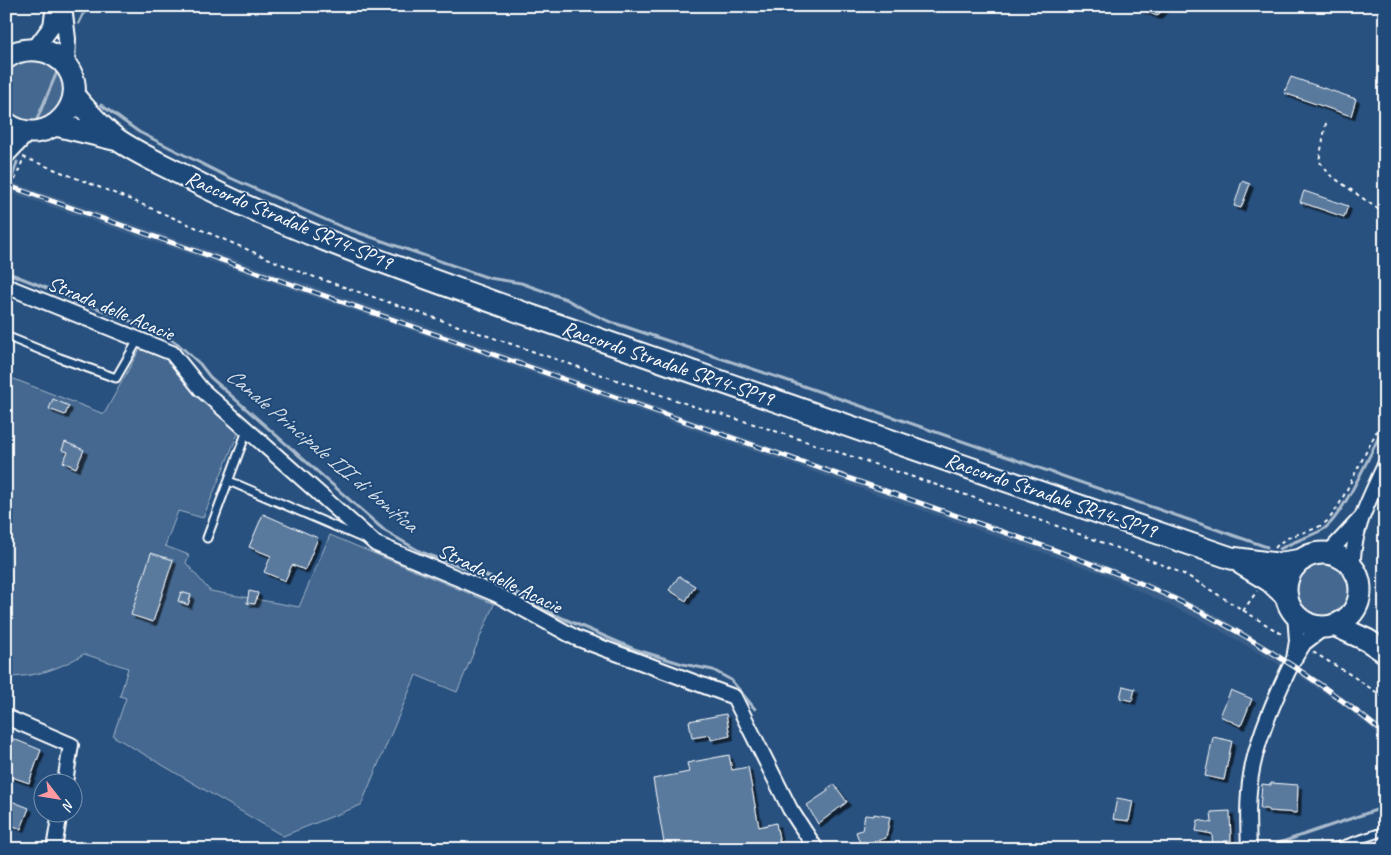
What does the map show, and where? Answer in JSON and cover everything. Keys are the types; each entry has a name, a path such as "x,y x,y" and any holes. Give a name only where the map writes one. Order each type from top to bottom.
{"main road":[{"path":"7,57 26,49 35,49 52,55 66,66"},
{"name":"Raccordo Stradale SR14-SP19","path":"66,66 74,85 74,96 93,118 117,139 198,183 252,209 309,234 578,332 1231,558 1270,581 1308,624 1330,626 1367,640 1383,650"},
{"path":"56,125 68,112 74,96"},
{"path":"6,124 17,130 28,132"},
{"name":"Raccordo Stradale SR14-SP19","path":"28,132 47,130 56,125 117,139"},
{"path":"1324,553 1345,561 1353,569"},
{"name":"Raccordo Stradale SR14-SP19","path":"1231,558 1276,564 1302,560 1324,553"},
{"path":"1291,606 1286,587 1294,567 1302,560"},
{"name":"Raccordo Stradale SR14-SP19","path":"1353,569 1359,584 1358,599 1366,622 1383,650"},
{"path":"1330,626 1350,615 1358,599"}],"street":[{"path":"35,49 52,26 55,6"},
{"path":"63,6 67,38 66,66"},
{"path":"13,155 28,132"},
{"name":"Strada delle Acacie","path":"6,286 172,353 201,389 248,428 376,544 498,595 576,638 734,697 790,809 816,849"},
{"path":"1353,569 1352,556 1362,516 1385,465"},
{"path":"1324,553 1343,538 1362,516"},
{"path":"1291,606 1297,641 1294,659"},
{"path":"1249,849 1248,805 1256,750 1294,659 1304,643 1330,626"},
{"path":"6,718 71,745 67,772"},
{"path":"54,849 58,822"}],"lane":[{"path":"6,336 116,378 138,340"},
{"path":"207,538 248,428"},
{"path":"229,481 376,544"},
{"path":"1331,849 1385,831"}],"path":[{"path":"1326,122 1319,162 1330,175 1385,214"},
{"path":"13,155 24,157 134,201 300,272 696,407 757,425 910,476 1164,565 1188,576 1284,635"},
{"path":"6,202 24,157"},
{"path":"1272,552 1286,539 1322,525 1332,516 1385,415"},
{"path":"1243,611 1257,590"},
{"path":"1307,649 1385,698"}],"shaded area":[{"path":"16,59 49,60 66,82 59,112 34,125 6,113 6,66"},
{"path":"15,183 1103,564 1155,585 1215,614 1286,657 1283,667 1207,623 1103,574 395,325 11,193"},
{"path":"141,347 162,357 173,365 239,431 203,518 178,511 165,546 189,555 186,563 210,591 299,607 330,535 494,604 457,692 416,675 361,805 283,836 113,736 126,698 120,696 128,668 84,654 65,664 37,674 6,677 6,376 104,414"},
{"path":"1317,559 1329,559 1340,564 1348,572 1353,583 1351,601 1340,614 1329,619 1317,619 1306,614 1298,606 1293,595 1293,583 1298,572 1306,564"},
{"path":"1299,666 1385,729 1385,740 1345,707 1295,673"}],"building":[{"path":"1133,6 1157,6 1164,9 1157,16"},
{"path":"1291,77 1356,99 1351,116 1284,93"},
{"path":"1242,181 1250,184 1241,208 1234,206"},
{"path":"1304,191 1348,206 1344,217 1300,202"},
{"path":"53,399 69,406 65,415 49,409"},
{"path":"65,442 84,450 76,468 63,462 68,452 62,450"},
{"path":"263,514 318,538 305,570 292,565 285,581 264,572 271,556 249,547"},
{"path":"151,553 173,560 153,622 131,615"},
{"path":"679,576 695,586 686,601 669,590"},
{"path":"249,591 258,593 255,604 247,603"},
{"path":"181,592 191,595 188,605 178,601"},
{"path":"1123,686 1135,689 1132,701 1120,698"},
{"path":"1231,690 1252,699 1241,726 1220,716"},
{"path":"726,714 730,736 711,740 710,735 692,738 689,721"},
{"path":"6,736 41,750 29,783 6,775"},
{"path":"1213,737 1232,741 1224,780 1205,776"},
{"path":"729,755 732,770 748,767 759,827 776,823 781,849 665,849 653,779 689,772 687,763"},
{"path":"1271,783 1298,785 1297,813 1260,809 1262,784 1271,785"},
{"path":"834,784 847,802 818,824 807,805 828,791 827,789"},
{"path":"1117,798 1133,801 1129,821 1113,819"},
{"path":"6,799 29,808 21,829 6,823"},
{"path":"1230,811 1231,841 1224,841 1223,849 1213,849 1212,834 1196,831 1198,820 1212,823 1211,812"},
{"path":"874,814 890,817 886,838 861,846 856,832 862,830 865,815 874,816"}],"waterway":[{"name":"Canale Principale III di bonifica","path":"79,23 87,6"},
{"name":"Canale Principale III di bonifica","path":"35,124 57,72"},
{"path":"101,105 139,132 226,176 342,227 489,278 521,283 566,299 608,321 783,379 1267,547"},
{"name":"Canale Principale III di bonifica","path":"12,178 17,162"},
{"name":"Canale Principale III di bonifica","path":"6,272 135,323 178,344 200,364 210,377 385,531 421,552 492,578 553,614 634,649 683,664 713,670 731,680 755,709"},
{"path":"1280,549 1312,535 1330,524 1348,498 1385,425"},
{"path":"1266,849 1385,807"}],"railway":[{"path":"6,185 1055,550 1119,574 1173,598 1237,631 1298,669 1385,734"}]}
